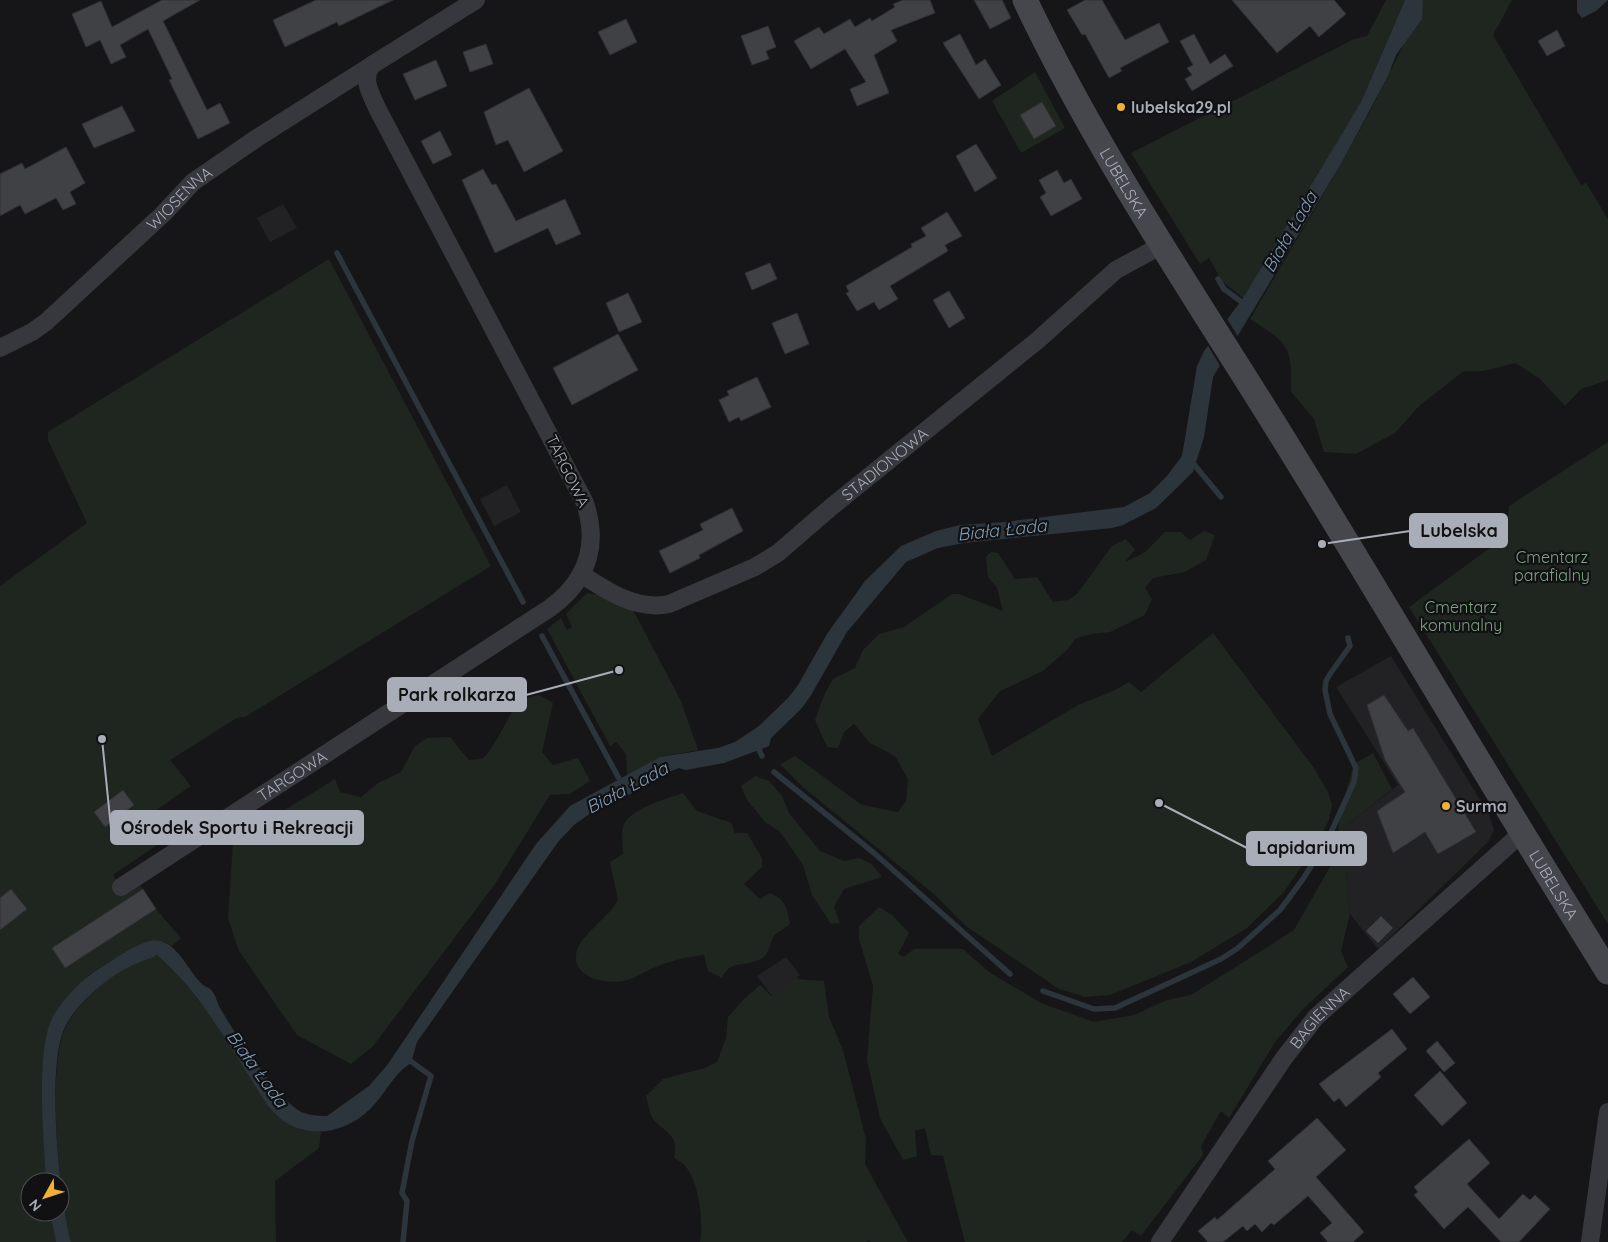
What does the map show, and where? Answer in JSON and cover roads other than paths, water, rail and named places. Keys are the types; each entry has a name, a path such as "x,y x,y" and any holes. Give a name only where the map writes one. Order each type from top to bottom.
{"street":[{"path":"372,65 476,0"},
{"name":"LUBELSKA","path":"1025,0 1071,90 1162,245 1240,368 1608,972"},
{"name":"WIOSENNA","path":"0,348 32,332 46,322 163,214 193,182 265,133 372,65"},
{"name":"TARGOWA","path":"121,887 550,608 567,594 581,574 588,557 592,532 585,503 369,92 367,78 372,65"},
{"name":"STADIONOWA","path":"581,574 629,600 650,606 660,606 685,597 768,560 1038,340 1116,270 1162,245"},
{"name":"BAGIENNA","path":"1160,1242 1284,1058 1316,1018 1523,832"},
{"path":"1590,1242 1608,1112"}],"water":[{"name":"Biała Łada","path":"1405,0 1423,0 1422,19 1396,55 1388,76 1342,162 1213,377 1204,437 1193,472 1156,508 1123,525 1112,528 964,543 938,548 906,562 847,632 810,697 801,709 771,738 769,746 724,763 686,770 679,768 661,775 632,793 597,809 575,824 558,842 417,1042 411,1063 399,1073 370,1109 361,1117 341,1128 318,1132 307,1131 296,1128 281,1119 268,1106 203,1006 173,970 157,955 120,972 84,1001 65,1027 59,1045 56,1070 56,1132 60,1172 45,1172 42,1079 43,1058 50,1023 58,1009 77,986 97,970 143,943 159,941 167,944 180,956 197,979 213,993 220,1008 244,1046 275,1088 295,1108 302,1112 327,1116 369,1086 388,1064 536,844 570,806 660,757 718,748 735,742 759,726 788,698 798,685 827,634 865,581 901,546 936,531 960,525 1005,522 1124,507 1150,493 1167,476 1182,456 1197,366 1204,351 1243,298 1361,102"},
{"path":"1577,0 1608,0 1596,11 1582,18 1577,12"},
{"path":"52,1222 67,1222 71,1242 56,1242"}],"waterway":[{"path":"337,253 523,602"},
{"path":"1218,279 1224,289 1247,306"},
{"path":"1192,462 1221,497"},
{"name":"Biała Łada","path":"542,636 623,786"},
{"path":"1043,991 1094,1009 1115,1008 1221,959 1238,948 1280,910 1303,879 1327,841 1354,782 1356,768 1330,714 1325,690 1326,681 1350,646 1348,638"},
{"path":"756,743 762,756"},
{"path":"774,772 874,853 1010,974"},
{"path":"403,1242 407,1201 402,1193 412,1141 431,1076 405,1057"}],"place":[{"name":"lubelska29.pl","path":"1121,107"},
{"name":"Lubelska","path":"1322,544"},
{"name":"Park rolkarza","path":"619,670"},
{"name":"Ośrodek Sportu i Rekreacji","path":"102,739"},
{"name":"Lapidarium","path":"1159,803"},
{"name":"Surma","path":"1446,806"}],"park label":[{"name":"Cmentarz parafialny","path":"1552,566"},
{"name":"Cmentarz komunalny","path":"1461,616"}]}
